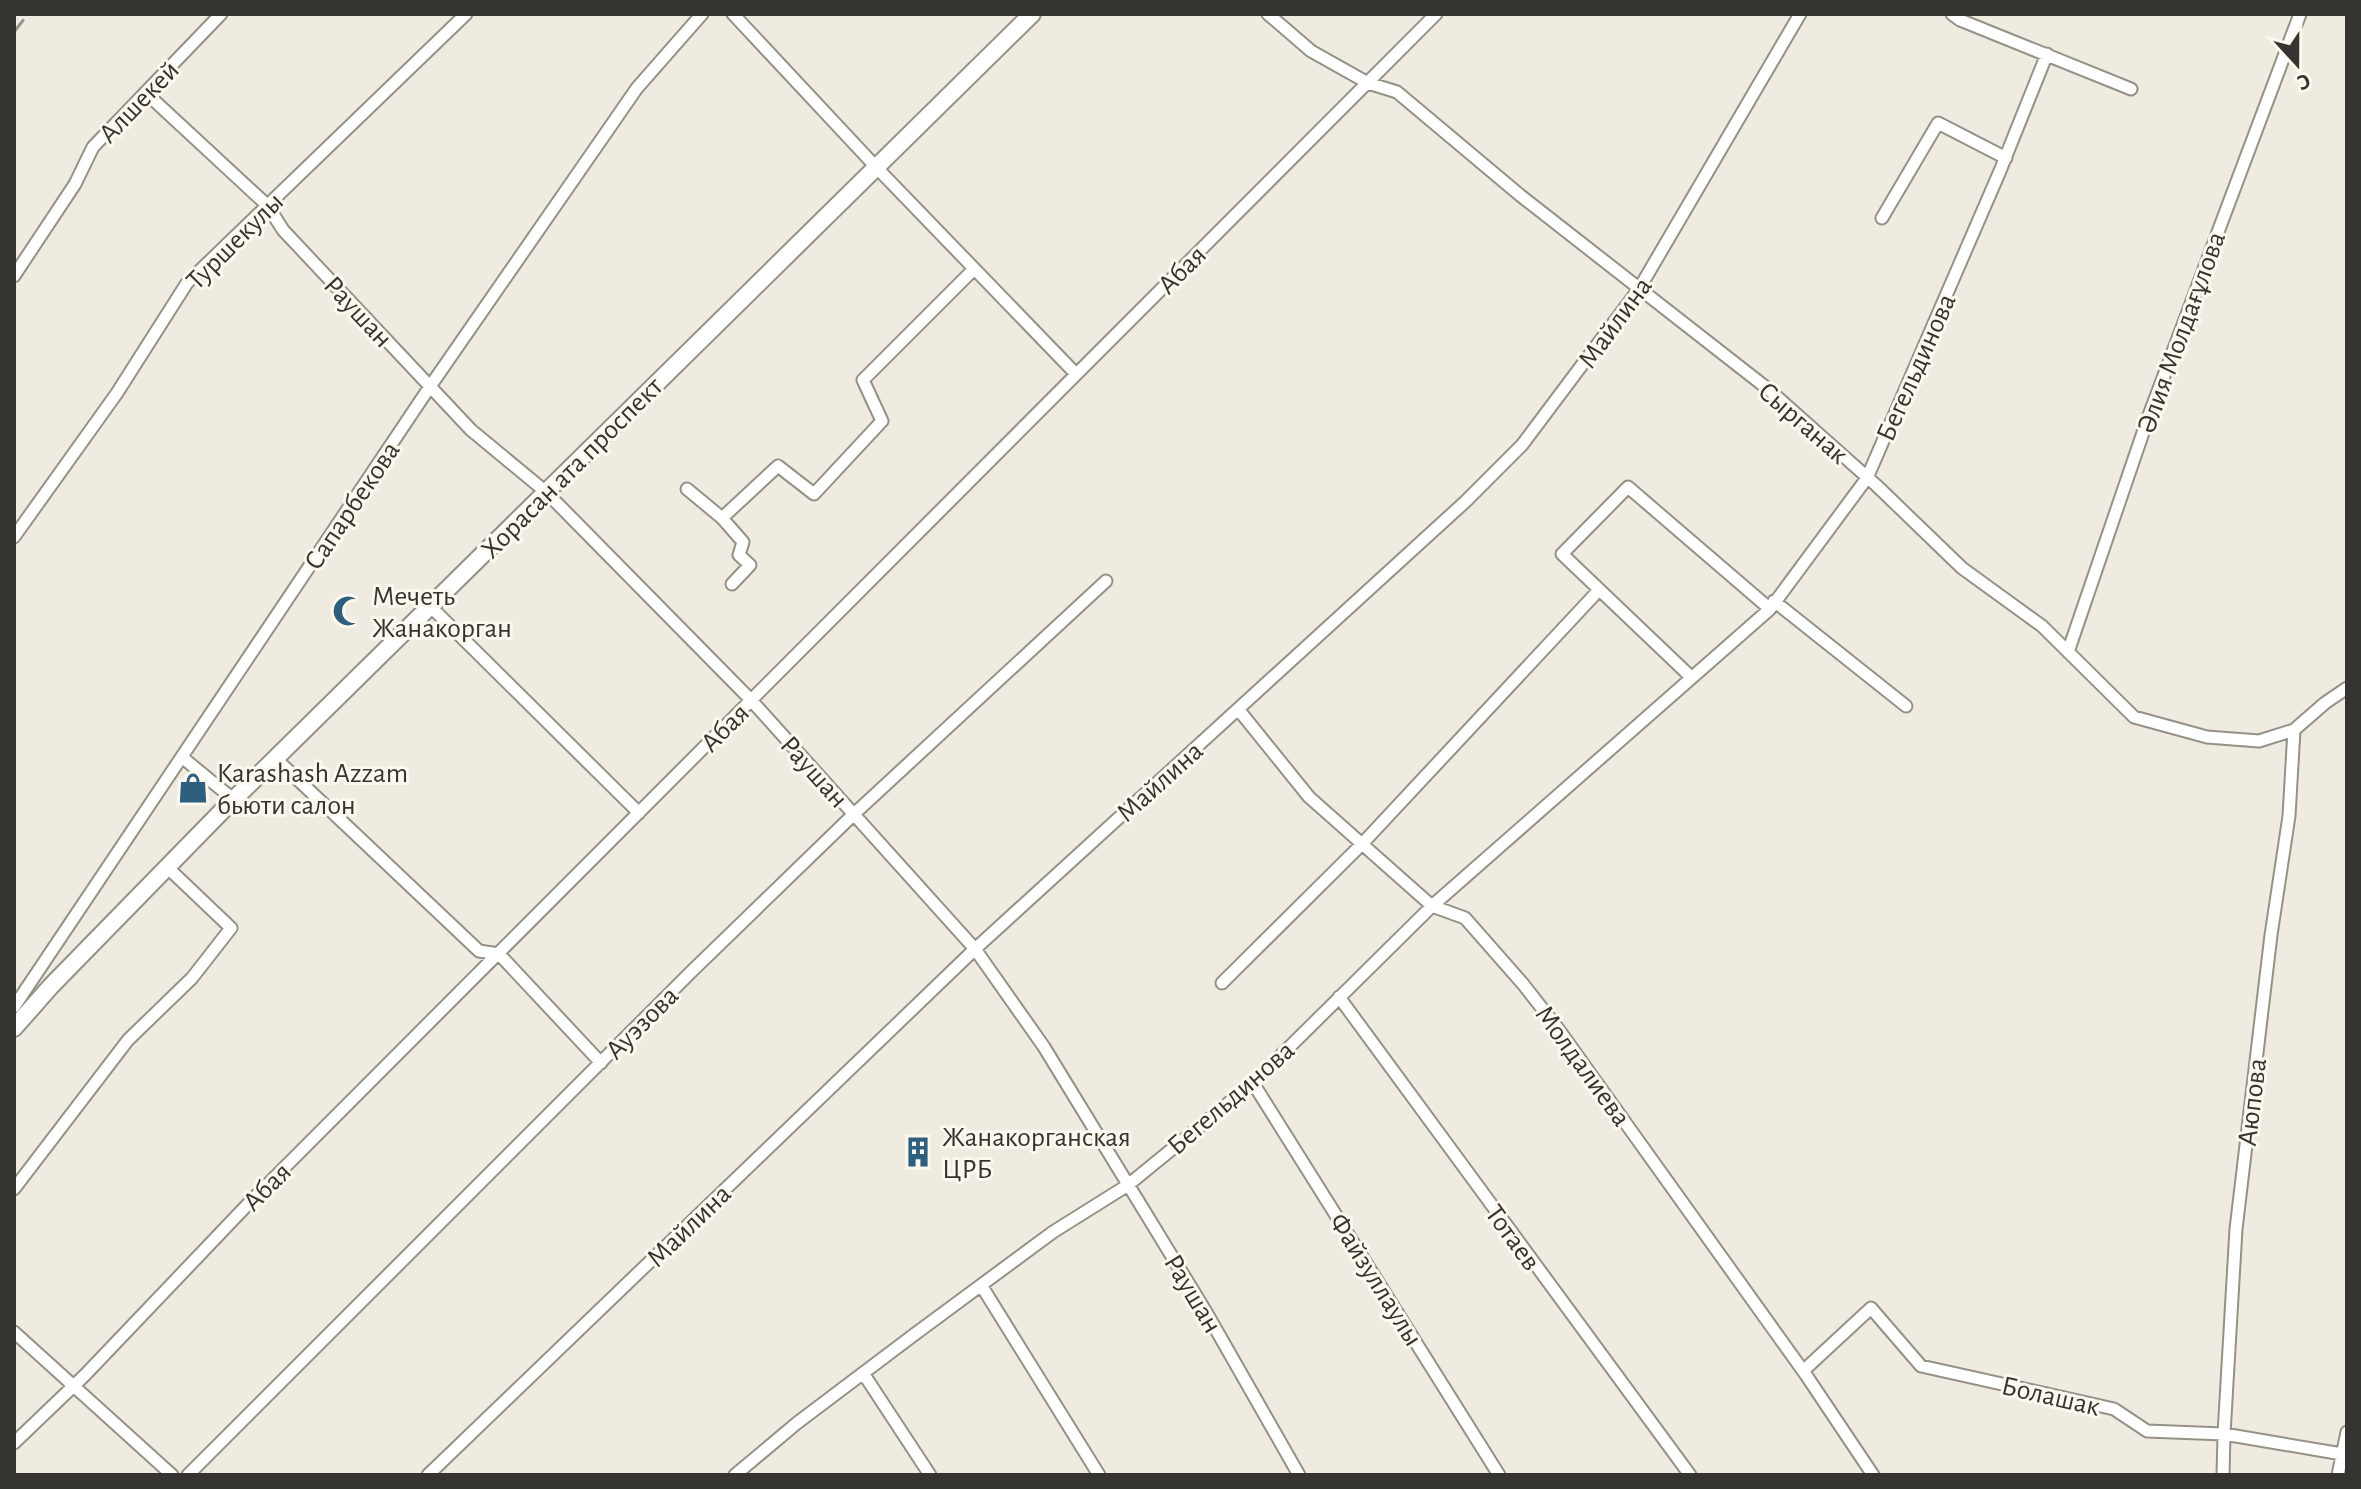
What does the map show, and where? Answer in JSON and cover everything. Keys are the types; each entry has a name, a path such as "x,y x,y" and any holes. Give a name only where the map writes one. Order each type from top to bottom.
{"main road":[{"name":"Хорасан ата проспект","path":"14,1028 233,799 1032,14"}],"street":[{"name":"Алшекей","path":"14,276 75,184 93,147 221,14"},
{"name":"Туршекулы","path":"14,537 117,393 187,283 466,14"},
{"name":"Сапарбекова","path":"14,1007 429,388 637,88 702,14"},
{"path":"733,14 1076,374"},
{"name":"Сырганак","path":"1268,14 1311,51 1368,83 1397,92 1521,196 1768,389 1962,568 2042,626 2134,717 2207,737 2259,741 2294,730 2347,688"},
{"name":"Абая","path":"14,1443 250,1202 1436,14"},
{"name":"Майлина","path":"428,1475 975,949 1466,501 1522,445 1639,289 1800,14"},
{"path":"1952,14 1960,20 2131,89"},
{"name":"Әлия Молдағұлова","path":"2068,652 2148,418 2300,14"},
{"name":"Бегельдинова","path":"735,1475 797,1423 981,1285 1053,1232 1128,1185 1253,1083 1432,906 1772,605 1867,478 2006,158 2047,54"},
{"name":"Раушан","path":"146,93 268,206 283,230 429,388 471,430 546,492 751,700 975,949 1044,1047 1206,1312 1299,1475"},
{"path":"1882,218 1938,123 2006,158"},
{"path":"722,518 778,466 814,494 882,421 863,380 974,269"},
{"path":"1691,677 1562,554 1628,487 1772,605 1906,706"},
{"path":"687,489 722,518 743,542 739,555 750,565 732,584"},
{"name":"Ауэзова","path":"188,1475 854,814 1106,581"},
{"path":"1222,983 1362,844 1599,590"},
{"path":"430,606 639,813"},
{"name":"Молдалиева","path":"1238,709 1309,797 1432,906 1465,918 1523,984 1803,1371 1873,1475"},
{"name":"Аюпова","path":"2223,1475 2236,1229 2269,950 2289,816 2294,730"},
{"path":"183,758 233,799"},
{"path":"275,758 479,951 499,954 601,1063"},
{"path":"14,1189 128,1040 192,978 231,928 167,867"},
{"name":"Тотаев","path":"1339,997 1690,1475"},
{"name":"Файзуллаулы","path":"1253,1083 1499,1475"},
{"path":"981,1285 1099,1475"},
{"name":"Болашак","path":"1803,1371 1871,1308 1921,1366 2114,1409 2147,1431 2224,1434 2342,1454"},
{"path":"14,1332 172,1475"},
{"path":"863,1373 930,1475"},
{"path":"2338,1475 2347,1432"}],"railway":[{"path":"14,32 28,14"}],"place":[{"name":"Мечеть Жанакорган","path":"348,611"},
{"name":"Karashash Azzam бьюти салон","path":"193,788"},
{"name":"Жанакорганская ЦРБ","path":"918,1152"}]}
